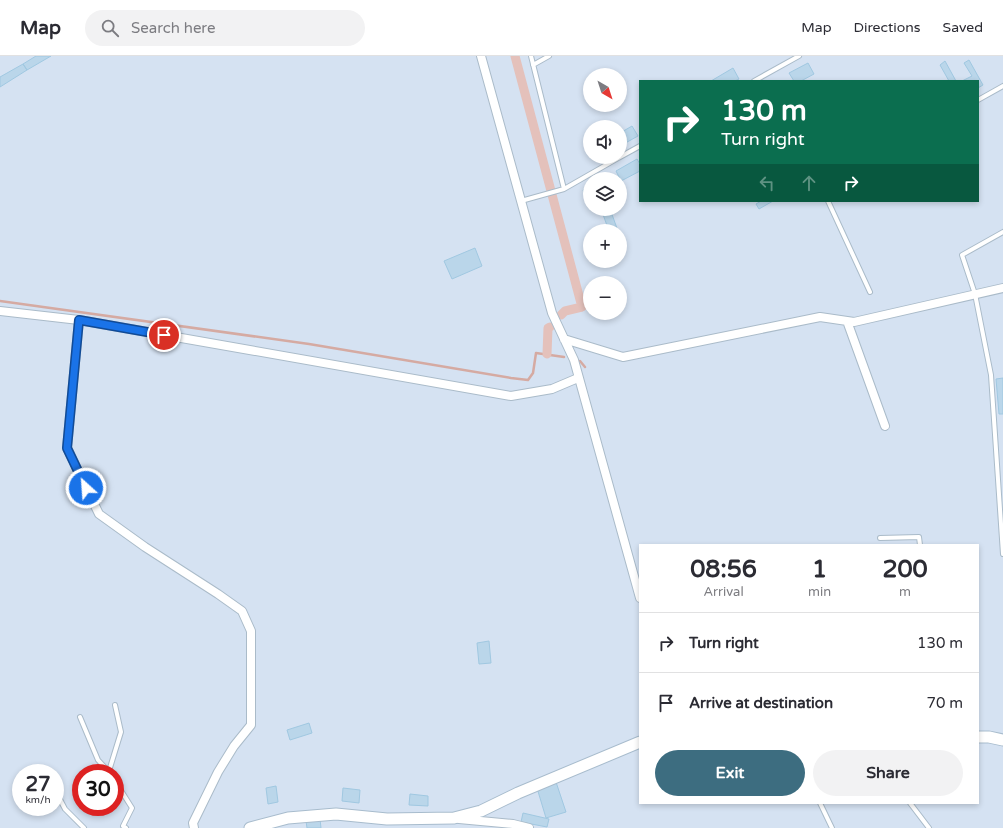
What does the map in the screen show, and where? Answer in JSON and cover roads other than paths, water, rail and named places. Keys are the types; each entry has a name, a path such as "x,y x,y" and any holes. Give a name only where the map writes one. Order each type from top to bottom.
{"street":[{"path":"481,56 552,313 574,360 639,594"},
{"path":"564,339 623,357 820,317 854,322 1003,288"},
{"path":"0,311 79,320 511,396 552,389 578,378"},
{"path":"79,320 67,448 99,514 145,547 242,611 251,632 251,725 234,746 218,772 193,823 194,828"},
{"path":"847,321 885,426"},
{"path":"979,737 989,737 1003,740"},
{"path":"454,818 481,811 518,793 639,742"},
{"path":"250,828 288,818 336,814 387,819 454,818 513,824 529,828"}],"lane":[{"path":"531,56 563,189"},
{"path":"533,65 549,56"},
{"path":"756,80 799,56"},
{"path":"979,99 1003,86"},
{"path":"627,153 639,147"},
{"path":"521,201 563,189 608,164"},
{"path":"828,202 870,292"},
{"path":"1003,232 962,255 975,294 991,375 1003,554"},
{"path":"880,538 919,537 920,544"},
{"path":"111,764 121,732 115,705"},
{"path":"80,717 98,760 102,764"},
{"path":"124,795 132,808 123,826 126,828"},
{"path":"820,804 832,828"},
{"path":"911,804 929,828"},
{"path":"64,807 84,828"}],"waterway":[{"path":"515,56 582,307 565,311 561,315"},
{"path":"0,301 309,344 528,380 533,373 536,353 564,357"},
{"path":"547,354 548,328 550,327"},
{"path":"580,361 585,367"}]}
